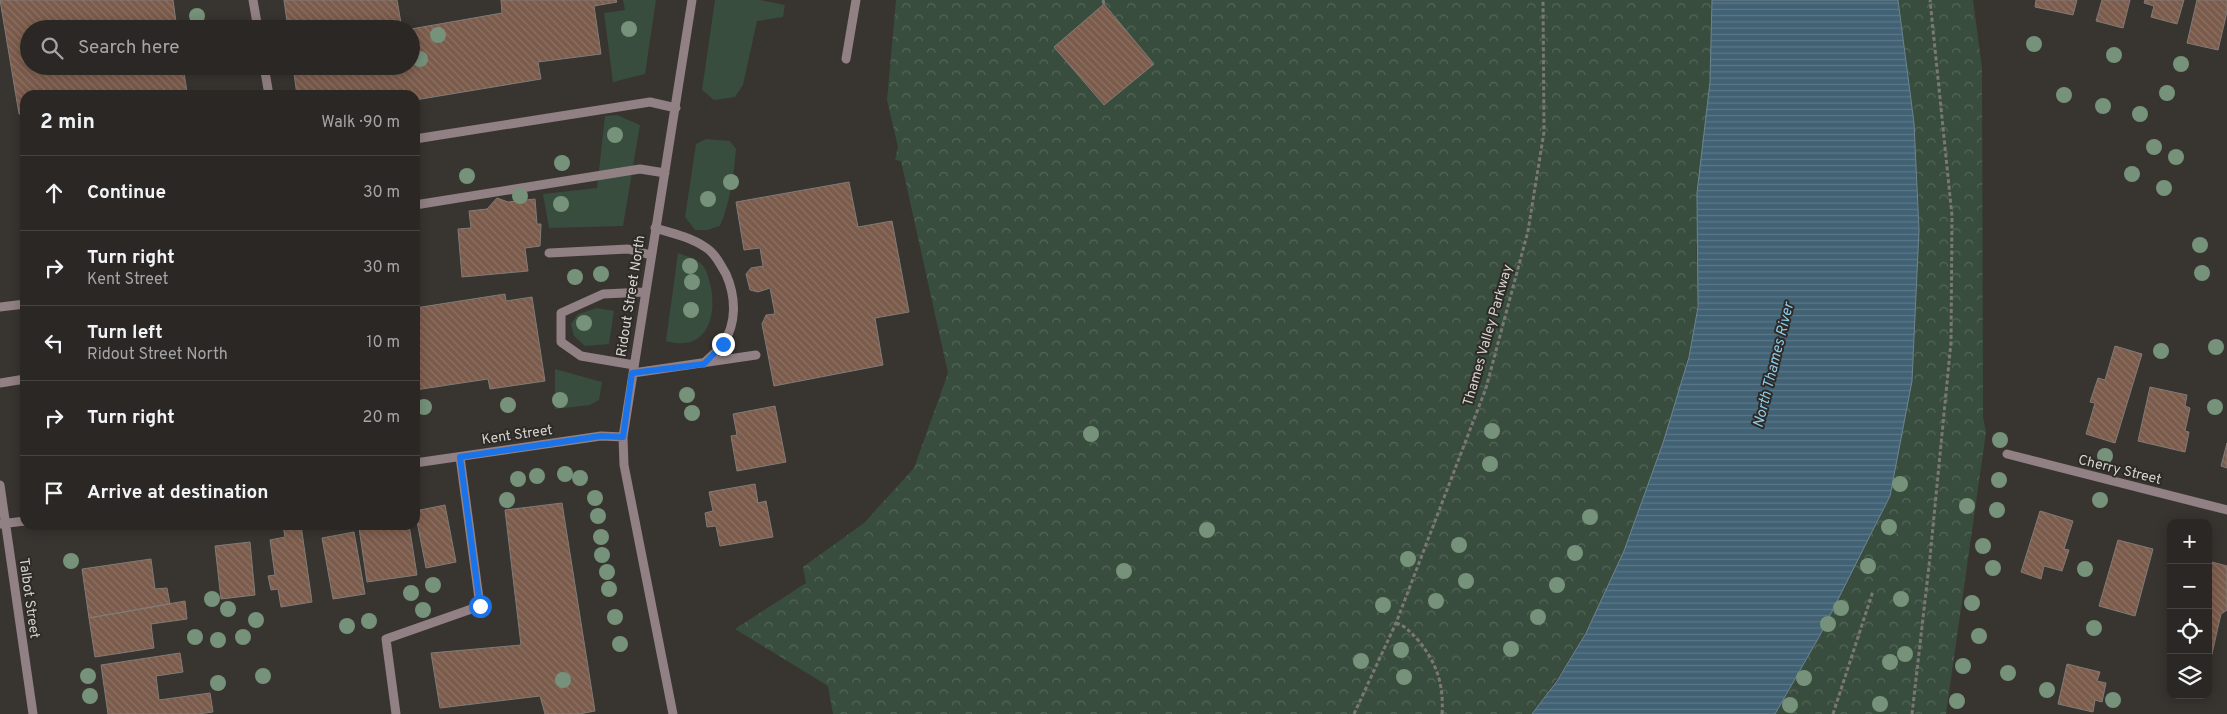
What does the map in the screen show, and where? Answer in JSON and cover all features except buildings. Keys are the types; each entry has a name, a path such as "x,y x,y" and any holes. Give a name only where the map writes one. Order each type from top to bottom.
{"street":[{"path":"253,0 256,20"},
{"name":"Ridout Street North","path":"673,714 624,465 623,437 692,0"},
{"path":"846,59 856,0"},
{"path":"266,75 268,90"},
{"path":"420,138 650,102 676,108"},
{"path":"420,204 640,169 664,173"},
{"path":"655,228 694,240 707,248 718,259 728,279 734,300 732,323 723,344 704,364"},
{"path":"549,253 628,249 651,255"},
{"path":"645,292 603,294 561,313 562,342 581,356 633,369 704,364 756,355"},
{"path":"0,307 20,305"},
{"path":"0,383 20,380"},
{"name":"Kent Street","path":"420,462 601,436 623,437"},
{"name":"Cherry Street","path":"2007,454 2227,510"},
{"path":"396,714 386,639 480,606 460,457"},
{"name":"Talbot Street","path":"0,485 3,524 33,714"},
{"path":"3,524 20,522"}],"path":[{"name":"Thames Valley Parkway","path":"1354,714 1396,623 1486,388 1528,231 1544,132 1543,0"},
{"path":"1912,714 1930,557 1951,342 1952,216 1930,0"},
{"path":"1833,714 1873,591"},
{"path":"1396,623 1403,626 1413,635 1427,651 1437,670 1442,688 1442,714"}],"green space":[{"path":"623,0 656,0 645,74 613,82 604,13 625,10"},
{"path":"715,0 760,0 785,5 783,17 757,21 743,85 735,97 714,100 702,90"},
{"path":"896,0 1728,0 1700,210 1697,248 1697,308 1693,336 1683,377 1646,496 1615,573 1578,646 1532,714 833,714 828,686 735,629 806,583 803,567 864,523 914,468 948,373 901,161 895,160 898,147 887,100"},
{"path":"1898,0 1973,0 1982,68 1983,417 1986,432 1946,714 1775,714 1819,637 1912,381 1919,230 1914,123"},
{"path":"617,115 640,125 623,226 549,228 543,194 597,188 605,116"},
{"path":"706,139 730,141 736,149 734,168 729,198 720,226 707,230 695,230 685,217 696,144"},
{"path":"678,253 695,260 704,267 712,295 712,308 706,329 700,337 691,342 680,343 666,341"},
{"path":"597,308 614,311 609,344 585,346 574,336 571,324 578,314"},
{"path":"555,369 602,382 599,400 590,405 555,409"}],"water":[{"name":"North Thames River","path":"1712,0 1898,0 1914,123 1919,230 1912,381 1890,496 1819,637 1775,714 1532,714 1557,681 1586,633 1624,551 1663,443 1689,357 1698,307 1697,193 1710,82"}],"route":[{"path":"480,606 460,457 601,436 623,437 632,373 704,364 723,344"}]}
